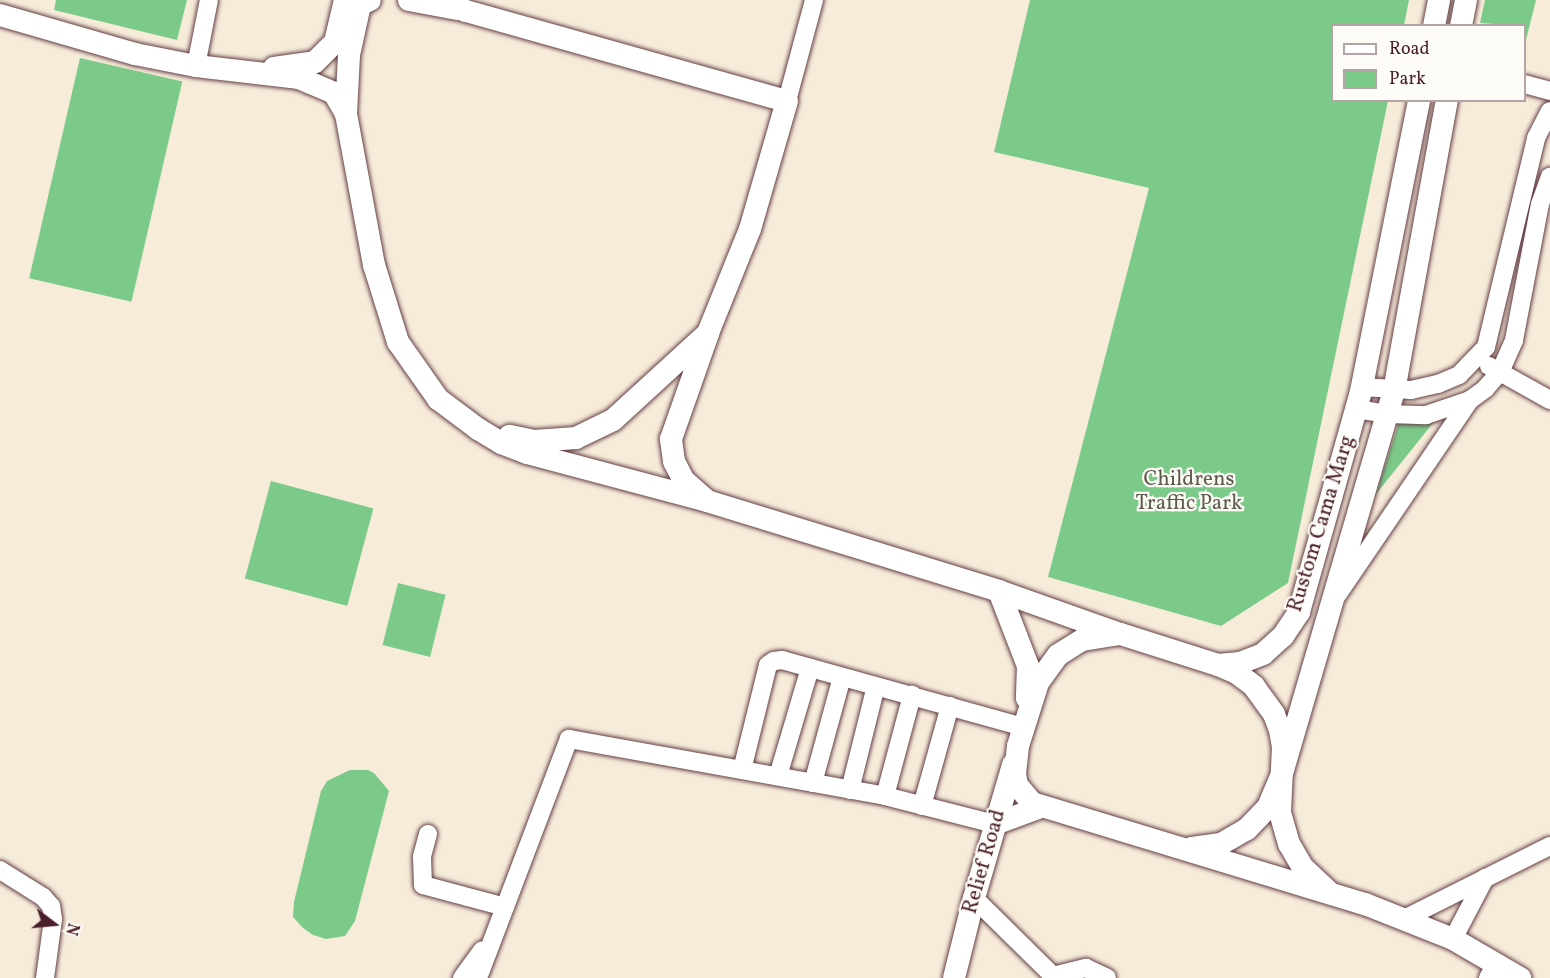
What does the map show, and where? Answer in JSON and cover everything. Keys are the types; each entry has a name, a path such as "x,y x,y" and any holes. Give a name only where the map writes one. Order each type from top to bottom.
{"main road":[{"path":"246,72 315,62 335,42 345,0"},
{"path":"370,0 360,5 349,55 346,114 374,265 398,342 438,399 478,429 527,453 706,501 999,591 1120,634 1218,665"},
{"path":"409,0 466,11 787,101 750,230 708,333 671,439 674,461 684,481 706,501"},
{"path":"442,0 466,11"},
{"path":"1434,24 1439,0"},
{"path":"0,15 135,54 196,66 299,78 334,93 346,114"},
{"name":"Rustom Cama Marg","path":"1218,665 1240,663 1263,654 1283,636 1299,612 1362,387 1419,102"},
{"name":"Rustom Cama Marg","path":"1182,849 1221,844 1247,829 1268,807 1281,777 1394,391 1447,102"},
{"path":"478,429 534,441 576,438 613,420 708,333"},
{"path":"999,591 1028,666 1029,684 1015,774 1017,785 1024,797 1041,807 1329,892 1404,919 1453,939 1492,971 1521,978"},
{"path":"1021,736 1038,683 1058,655 1082,640 1120,634"},
{"name":"Rustom Cama Marg","path":"1218,665 1254,686 1274,714 1283,747 1281,777"},
{"name":"Relief Road","path":"954,978 974,898 1021,736"},
{"path":"1281,777 1280,812 1289,844 1303,868 1329,892"},
{"path":"995,824 1041,807"}],"street":[{"path":"196,66 209,0"},
{"path":"787,101 814,0"},
{"path":"1526,85 1550,91"},
{"path":"1362,387 1394,391 1438,384 1460,375 1486,347 1536,138 1550,111"},
{"path":"1388,414 1426,415 1470,399 1485,389 1500,372 1514,340 1540,204 1550,177"},
{"path":"1477,359 1550,400"},
{"path":"1333,603 1470,399"},
{"name":"Rustom Cama Marg","path":"1356,409 1388,414"},
{"path":"742,770 768,665 782,660 950,706 1021,736"},
{"path":"778,777 810,668"},
{"path":"813,783 842,677"},
{"path":"850,790 876,686"},
{"path":"885,796 912,695"},
{"path":"922,806 950,706"},
{"path":"478,978 569,738 885,796 995,824"},
{"path":"428,834 422,857 423,885 505,907"},
{"path":"1404,919 1550,846"},
{"path":"0,870 43,897 51,906 53,919 45,978"},
{"path":"1453,939 1485,878"},
{"path":"974,898 1053,976 1086,968 1107,978"},
{"path":"462,978 496,932"}],"green space":[{"path":"56,0 187,0 177,40 54,10"},
{"name":"Childrens Traffic Park","path":"1030,0 1409,0 1404,24 1331,24 1331,102 1388,102 1288,583 1221,626 1048,577 1149,188 994,152"},
{"path":"1485,0 1536,0 1526,40 1526,24 1480,23"},
{"path":"80,58 182,82 131,302 29,278"},
{"path":"1441,413 1376,494 1399,422"},
{"path":"271,481 373,508 347,606 245,579"},
{"path":"398,583 446,595 430,657 383,645"},
{"path":"350,770 368,770 374,773 389,791 355,921 345,936 326,939 313,935 293,917 294,902 321,791 327,781"}]}
